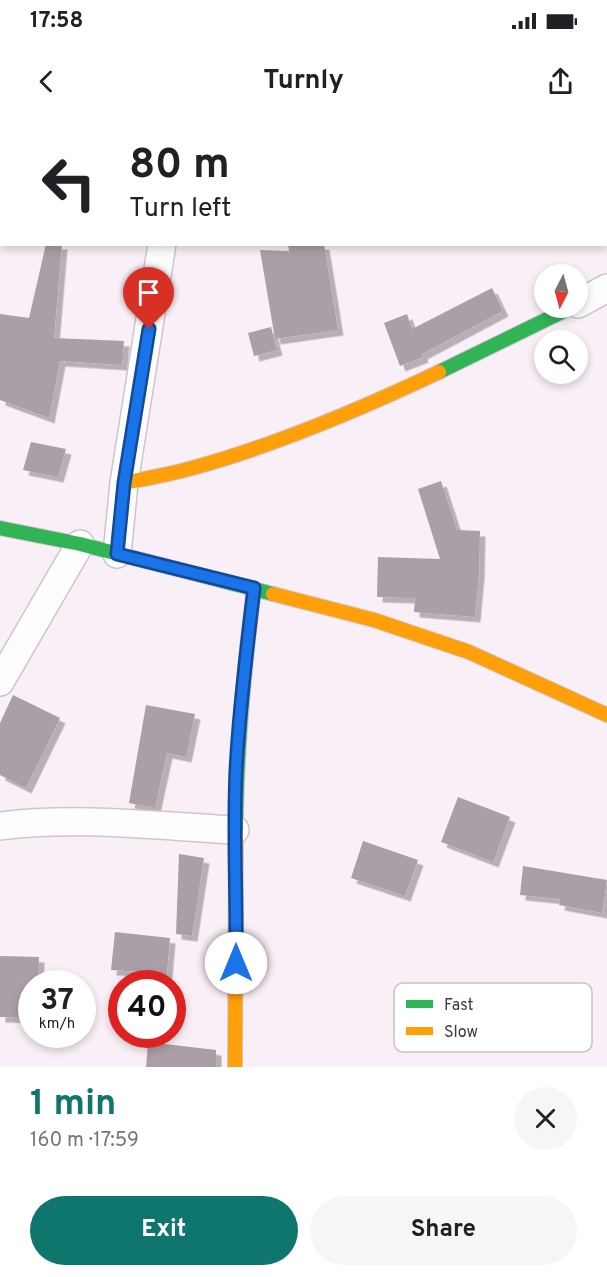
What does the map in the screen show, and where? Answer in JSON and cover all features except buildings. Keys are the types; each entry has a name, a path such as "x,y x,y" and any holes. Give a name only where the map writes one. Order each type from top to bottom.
{"street":[{"path":"117,554 124,483 162,246"},
{"path":"588,298 607,288"},
{"path":"124,483 202,465 283,439 376,402 468,360 550,318"},
{"path":"0,528 80,544 374,620 469,652 607,715"},
{"path":"0,682 80,544"},
{"path":"235,1067 236,771 243,681 254,588"},
{"path":"0,826 27,822 109,823 235,830"}],"traffic: fast":[{"path":"439,372 550,318"},
{"path":"0,528 80,544 273,594"},
{"path":"236,832 241,710 254,588"}],"traffic: slow":[{"path":"124,483 169,474 258,448 350,412 439,372"},
{"path":"273,594 374,620 469,652 607,715"},
{"path":"235,1067 236,832"}],"route":[{"path":"149,329 124,483 117,554 254,588 243,681 236,771 236,963"}]}
